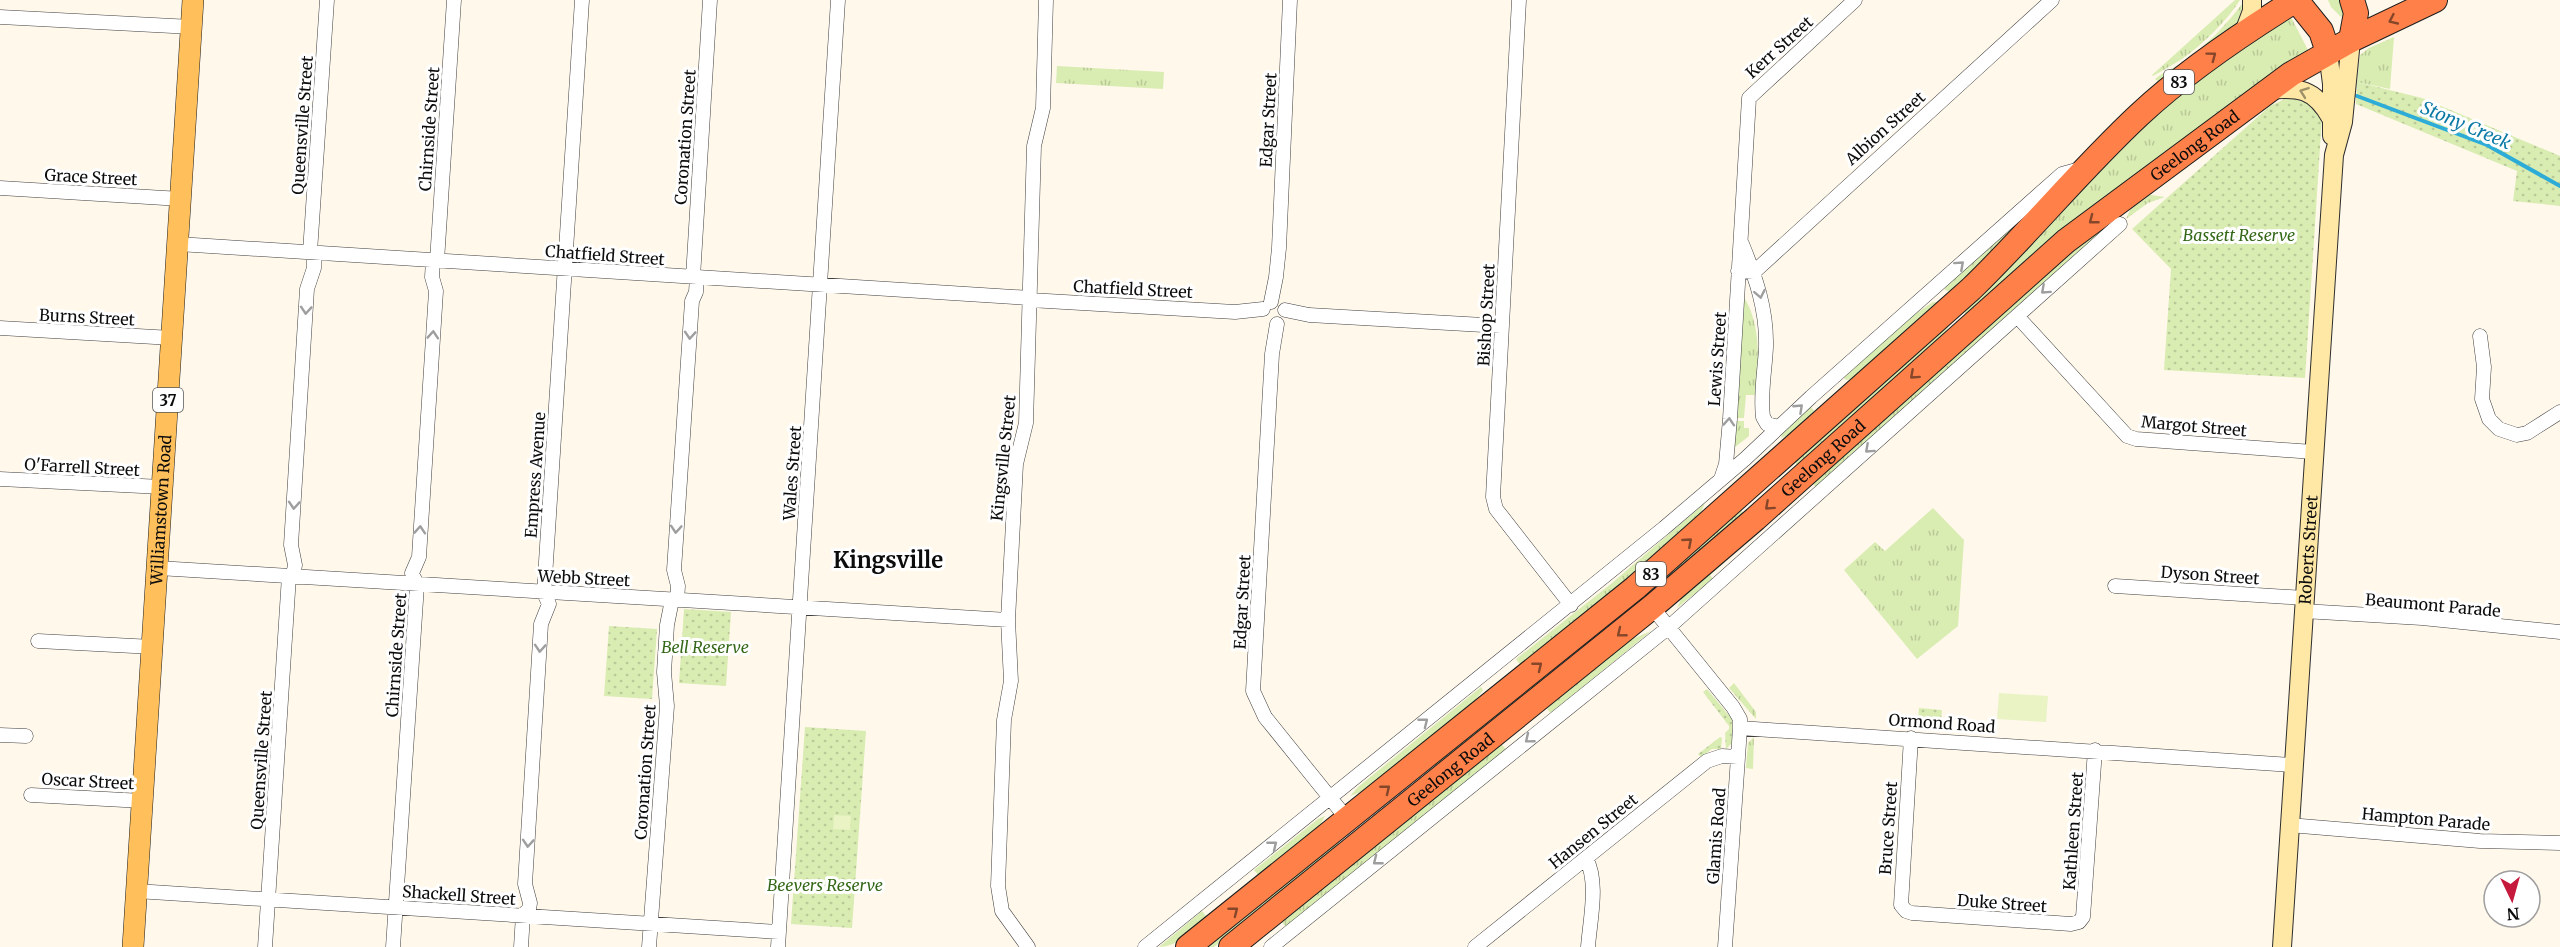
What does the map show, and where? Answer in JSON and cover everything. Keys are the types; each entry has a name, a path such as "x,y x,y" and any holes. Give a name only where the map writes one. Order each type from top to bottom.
{"highway":[{"name":"Geelong Road","path":"1188,947 1635,588 1952,306 2007,254 2086,168 2139,115 2178,82 2296,0"},
{"path":"2296,0 2319,27 2326,46"},
{"path":"2322,0 2326,46"},
{"path":"2351,40 2356,13 2352,0"},
{"name":"Geelong Road","path":"1231,947 1652,607 1755,519 2066,241 2326,46 2351,40 2435,0"},
{"path":"1950,344 1957,323 1952,306"},
{"path":"1635,588 1652,607"},
{"path":"1348,820 1365,840"}],"main road":[{"name":"Williamstown Road","path":"133,947 194,0"}],"street":[{"name":"Queensville Street","path":"266,947 291,576 295,563 291,545 307,289 314,268 312,253 327,0"},
{"name":"Chirnside Street","path":"393,947 417,585 412,573 419,555 436,291 432,274 435,261 454,0"},
{"name":"Empress Avenue","path":"521,947 523,915 529,909 530,903 525,884 542,624 549,604 544,593 582,0"},
{"name":"Coronation Street","path":"649,947 667,706 664,672 666,636 678,586 674,570 692,301 696,292 710,0"},
{"name":"Wales Street","path":"778,947 838,0"},
{"name":"Kingsville Street","path":"1028,947 1004,915 998,894 1004,722 1011,681 1008,620 1016,459 1026,421 1034,142 1043,108 1046,0"},
{"name":"Edgar Street","path":"1290,0 1253,691 1265,717 1348,820"},
{"name":"Bishop Street","path":"1520,0 1493,500 1496,508 1571,605"},
{"name":"Kerr Street","path":"1752,94 1855,0"},
{"name":"Albion Street","path":"1754,272 2052,0"},
{"path":"2243,35 2252,11 2252,0"},
{"path":"0,17 192,27"},
{"name":"Roberts Street","path":"2334,155 2343,122 2351,40"},
{"name":"Roberts Street","path":"2282,947 2292,765 2334,155 2331,118 2332,84 2326,46"},
{"path":"2266,90 2290,88 2305,91 2319,100 2331,118"},
{"name":"Lewis Street","path":"1721,479 1726,458 1748,104 1752,94"},
{"name":"Geelong Road","path":"1145,947 1571,605 1721,479 2062,174 2086,168"},
{"name":"Grace Street","path":"0,188 181,199"},
{"name":"Geelong Road","path":"1271,947 1669,627 2120,224"},
{"name":"Lewis Street","path":"1740,239 1760,291 1766,340 1762,417 1767,424 1779,427"},
{"name":"Chatfield Street","path":"178,244 1235,312 1501,326"},
{"path":"1738,271 1754,272"},
{"path":"1922,299 1938,294 1952,306"},
{"name":"Margot Street","path":"2017,316 2127,436 2136,440 2313,452"},
{"name":"Burns Street","path":"0,328 172,338"},
{"path":"2480,336 2484,367 2482,399 2489,419 2499,429 2517,435 2527,434 2560,412"},
{"name":"O'Farrell Street","path":"0,479 162,488"},
{"name":"Webb Street","path":"158,568 1008,620"},
{"name":"Dyson Street","path":"2115,586 2303,605"},
{"name":"Beaumont Parade","path":"2303,605 2560,632"},
{"path":"1652,607 1736,711 1740,728"},
{"path":"38,641 153,647"},
{"name":"Ormond Road","path":"1740,728 2292,765"},
{"name":"Glamis Road","path":"1725,947 1740,728"},
{"path":"0,735 26,736"},
{"name":"Bruce Street","path":"1911,738 1900,899 1904,909 1912,914"},
{"name":"Kathleen Street","path":"2085,914 2095,750"},
{"name":"Hansen Street","path":"1475,947 1707,761 1722,756 1738,757"},
{"name":"Oscar Street","path":"31,795 143,801"},
{"name":"Hampton Parade","path":"2289,825 2480,841 2560,843"},
{"path":"1586,858 1591,868 1592,880 1588,947"},
{"name":"Shackell Street","path":"136,891 779,932"},
{"name":"Duke Street","path":"1912,914 2071,924 2079,922 2085,914"}],"green space":[{"path":"2235,0 2240,0 2206,39 2182,59 2152,75"},
{"path":"2245,0 2247,4 2237,26 2159,82 2155,79 2189,58 2207,43"},
{"path":"2328,0 2343,0 2345,16 2341,17 2331,7"},
{"path":"2288,16 2292,19 2309,52 1966,316 1964,311 2121,147 2190,86"},
{"path":"2394,37 2390,89 2357,82 2360,55 2369,48"},
{"path":"1057,66 1164,72 1163,89 1056,83"},
{"path":"2357,82 2422,98 2560,156 2560,206 2513,201 2517,171 2356,104"},
{"name":"Bassett Reserve","path":"2289,97 2310,100 2322,117 2305,378 2164,370 2171,269 2132,229 2270,106"},
{"path":"2145,194 2165,197 2148,203 2126,219 2133,203"},
{"path":"2116,218 1816,487 1811,482 2057,261"},
{"path":"2015,224 2019,224 1951,293 1944,289"},
{"path":"1743,296 1753,319 1758,344 1757,395 1746,395 1744,418 1736,418"},
{"path":"1933,302 1940,302 1856,378 1846,380 1843,377 1915,314"},
{"path":"1951,323 1940,339 1798,467 1796,466 1796,458"},
{"path":"1811,407 1815,412 1791,434 1781,438 1782,434"},
{"path":"1736,421 1744,421 1744,428 1749,428 1749,436 1734,448"},
{"path":"1705,503 1700,515 1621,586 1521,666 1516,659 1612,583"},
{"path":"1933,508 1964,540 1958,626 1917,659 1844,570 1875,542 1885,551"},
{"path":"1739,510 1744,516 1660,587 1669,573"},
{"path":"1723,560 1725,562 1710,575 1713,579 1677,608 1683,595"},
{"name":"Bell Reserve","path":"684,609 731,612 726,686 679,683"},
{"name":"Bell Reserve","path":"609,626 657,629 652,699 604,696"},
{"path":"1651,631 1551,713 1547,709 1555,699 1628,641"},
{"path":"1546,676 1548,679 1457,753 1436,766 1433,763 1517,695"},
{"path":"1734,683 1756,712 1756,719 1729,688"},
{"path":"1481,687 1483,690 1470,707 1364,791 1350,796 1358,787"},
{"path":"1707,689 1732,719 1732,743 1726,749 1725,733 1729,726 1703,692"},
{"path":"1999,693 2048,696 2046,722 1997,719"},
{"path":"1919,708 1942,710 1941,721 1918,720"},
{"name":"Beevers Reserve","path":"805,727 866,731 852,928 791,924"},
{"path":"1720,737 1722,738 1721,749 1712,749 1701,757 1698,754"},
{"path":"1754,737 1753,769 1746,768 1748,743"},
{"path":"1501,744 1506,749 1286,927 1282,922 1290,912"},
{"path":"834,815 851,816 850,830 833,829"},
{"path":"1325,816 1318,829 1259,876 1254,870 1318,819"},
{"path":"1342,839 1326,858 1214,947 1202,947"},
{"path":"1202,911 1206,916 1197,927 1179,941 1159,947"}],"waterway":[{"name":"Stony Creek","path":"2357,96 2487,145 2560,186"}],"district":[{"name":"Kingsville","path":"888,560"}]}
